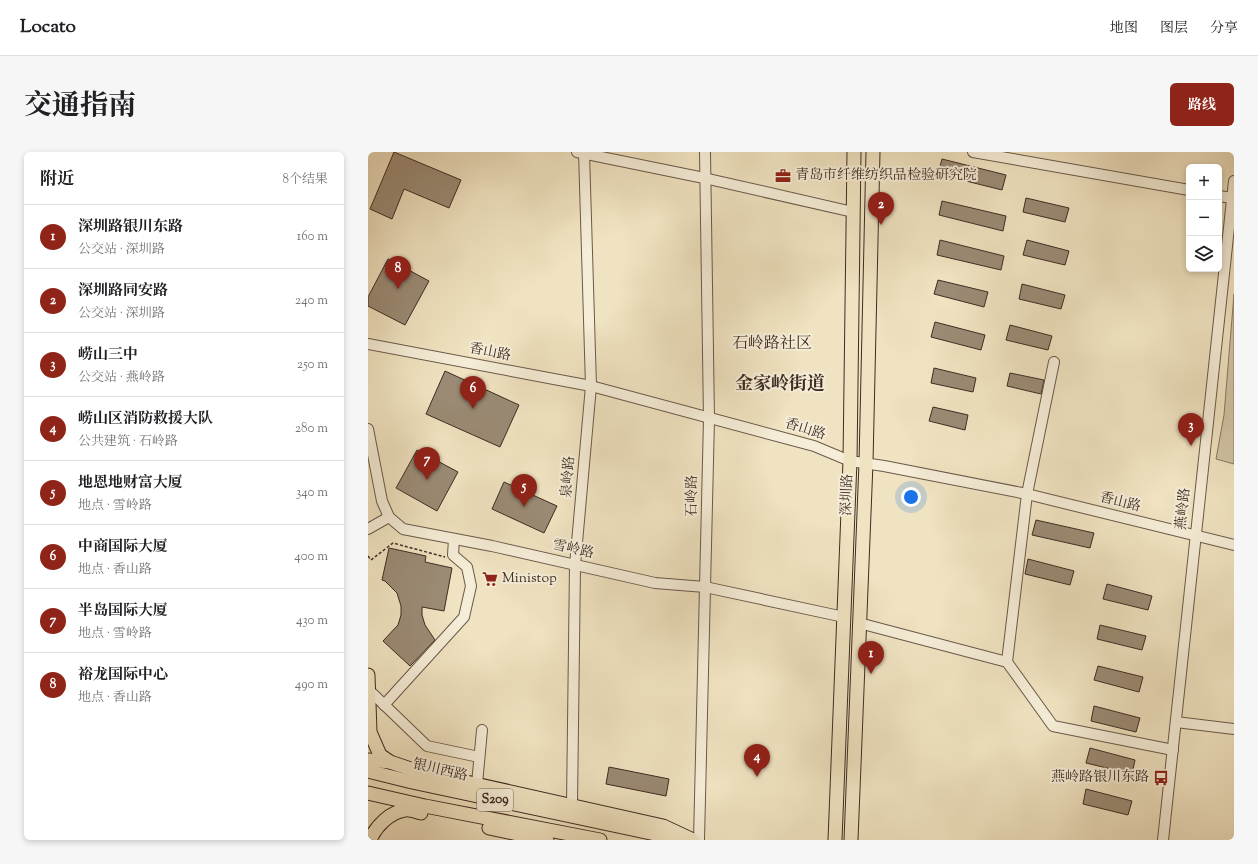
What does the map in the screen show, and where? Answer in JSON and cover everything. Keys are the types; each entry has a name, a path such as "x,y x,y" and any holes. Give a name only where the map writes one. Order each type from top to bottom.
{"main road":[{"name":"深圳路","path":"835,840 850,461 854,152"},
{"name":"深圳路","path":"851,840 866,463 872,152"},
{"path":"368,675 370,732 380,756 390,762"},
{"path":"368,760 390,762 418,771 663,826 693,840"},
{"name":"银川西路","path":"368,770 412,782 684,840"},
{"path":"368,793 424,806 600,840"},
{"path":"368,797 406,810 547,840"},
{"path":"370,840 378,826 386,820 406,810"}],"street":[{"path":"581,152 853,212"},
{"name":"泉岭路","path":"572,805 575,565 591,386 581,152"},
{"name":"石岭路","path":"699,840 709,419 704,178 705,152"},
{"path":"973,152 1186,189"},
{"name":"燕岭路","path":"1163,840 1234,180"},
{"path":"1222,196 1232,198"},
{"name":"香山路","path":"368,344 591,386 709,419 814,446 850,461 1027,494 1234,545"},
{"path":"1007,662 1027,494 1054,362"},
{"name":"雪岭路","path":"368,428 382,501 390,517 404,529 655,583 706,587 844,617"},
{"path":"368,529 390,517"},
{"path":"384,705 464,617 471,586 467,567 453,555 454,539"},
{"path":"859,623 1007,662 1053,726 1173,750"},
{"path":"372,693 427,746 479,757"},
{"path":"1176,722 1234,729"},
{"path":"477,784 482,730"}],"path":[{"path":"368,556 371,560 393,543 459,560"}],"shaded area":[{"path":"1234,294 1234,464 1216,459 1224,415"}],"building":[{"path":"394,152 461,180 449,208 404,189 392,219 370,209"},
{"path":"942,159 1006,175 1002,190 938,174"},
{"path":"1026,198 1069,208 1065,222 1023,212"},
{"path":"942,201 1006,216 1003,231 939,215"},
{"path":"940,240 1004,256 1001,270 937,255"},
{"path":"1027,240 1069,251 1065,265 1023,255"},
{"path":"388,259 429,281 405,325 368,306 368,297"},
{"path":"938,280 988,292 984,307 934,294"},
{"path":"1022,284 1065,295 1061,309 1019,299"},
{"path":"935,322 985,335 981,350 931,337"},
{"path":"1010,325 1052,336 1048,350 1006,340"},
{"path":"934,368 976,378 973,392 931,383"},
{"path":"445,371 519,405 500,447 426,414"},
{"path":"1010,373 1044,380 1041,394 1007,386"},
{"path":"933,407 968,415 965,430 929,421"},
{"path":"417,450 458,472 437,511 396,488"},
{"path":"504,482 557,506 544,533 492,509"},
{"path":"1036,520 1094,533 1090,548 1032,535"},
{"path":"389,548 426,556 425,562 452,568 444,611 422,607 422,615 425,625 435,640 410,666 383,641 398,625 401,615 401,606 397,593 385,581 382,580"},
{"path":"1028,559 1074,571 1070,585 1025,574"},
{"path":"1107,584 1152,596 1148,610 1103,599"},
{"path":"1100,625 1146,636 1142,650 1097,639"},
{"path":"1098,666 1143,677 1139,692 1094,680"},
{"path":"1094,706 1140,718 1136,732 1091,721"},
{"path":"1090,748 1135,760 1132,774 1086,763"},
{"path":"609,767 669,779 666,796 606,784"},
{"path":"1086,789 1132,801 1128,815 1083,804"}],"place":[{"name":"青岛市纤维纺织品检验研究院","path":"783,176"},
{"name":"深圳路同安路","path":"881,225"},
{"name":"裕龙国际中心","path":"398,289"},
{"name":"中商国际大厦","path":"473,409"},
{"name":"崂山三中","path":"1191,446"},
{"name":"半岛国际大厦","path":"427,480"},
{"name":"地恩地财富大厦","path":"524,507"},
{"name":"Ministop","path":"490,579"},
{"name":"深圳路银川东路","path":"871,674"},
{"name":"崂山区消防救援大队","path":"757,777"},
{"name":"燕岭路银川东路","path":"1161,778"}],"district":[{"name":"石岭路社区","path":"772,344"},
{"name":"金家岭街道","path":"780,385"}]}
